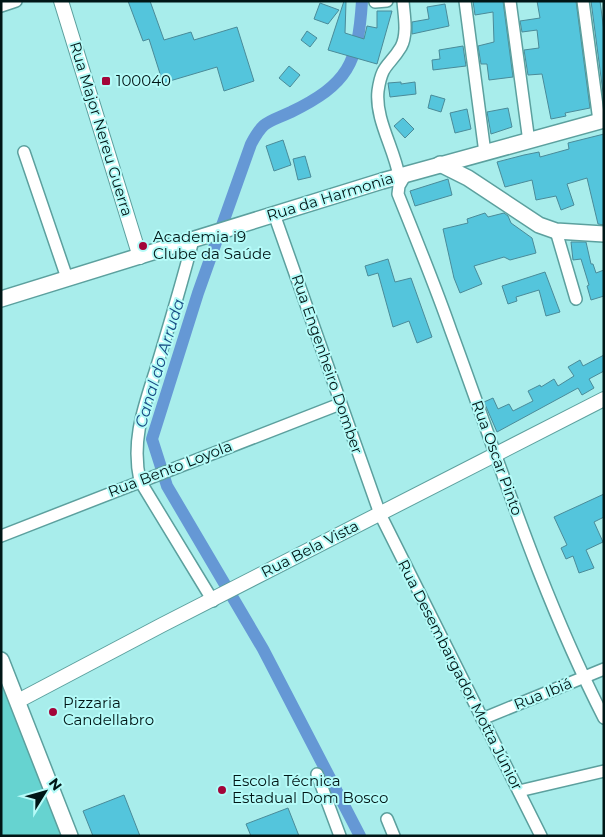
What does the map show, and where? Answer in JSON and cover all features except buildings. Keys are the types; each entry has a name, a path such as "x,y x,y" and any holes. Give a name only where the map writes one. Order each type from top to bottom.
{"main road":[{"name":"Rua da Harmonia","path":"1,299 402,175 529,142 602,120"},
{"path":"440,164 468,178 539,225 556,231 604,234"},
{"path":"1,660 70,836"}],"street":[{"path":"1,6 16,1"},
{"name":"Rua Major Nereu Guerra","path":"61,1 140,257"},
{"path":"375,2 387,1"},
{"path":"398,194 402,175 378,112 377,101 382,70 403,42 405,24 403,1"},
{"path":"465,1 485,153"},
{"path":"510,1 529,142"},
{"path":"584,1 602,120"},
{"path":"24,152 67,278"},
{"name":"Rua Oscar Pinto","path":"382,181 394,187 398,194 452,331 494,455 583,678 604,718"},
{"name":"Rua Engenheiro Domber","path":"274,214 380,514"},
{"path":"556,231 576,299"},
{"path":"193,240 142,409 136,440 142,480 216,598"},
{"name":"Rua Bela Vista","path":"18,701 604,399"},
{"name":"Rua Bento Loyola","path":"1,536 340,404"},
{"name":"Rua Desembargador Motta Júnior","path":"380,514 541,836"},
{"name":"Rua Ibiá","path":"482,719 604,669"},
{"path":"518,791 604,771"},
{"path":"317,774 340,836"},
{"path":"387,819 394,836"}],"shaded area":[{"path":"12,687 70,836 1,836 1,688"}],"waterway":[{"name":"Canal do Arruda","path":"360,836 263,649 167,486 152,439 198,293 251,144 263,126 326,92 346,70 353,56 357,41 362,1"}],"place":[{"name":"100040","path":"106,81"},
{"name":"Academia i9 Clube da Saúde","path":"143,246"},
{"name":"Pizzaria Candellabro","path":"53,712"},
{"name":"Escola Técnica Estadual Dom Bosco","path":"222,790"}]}
